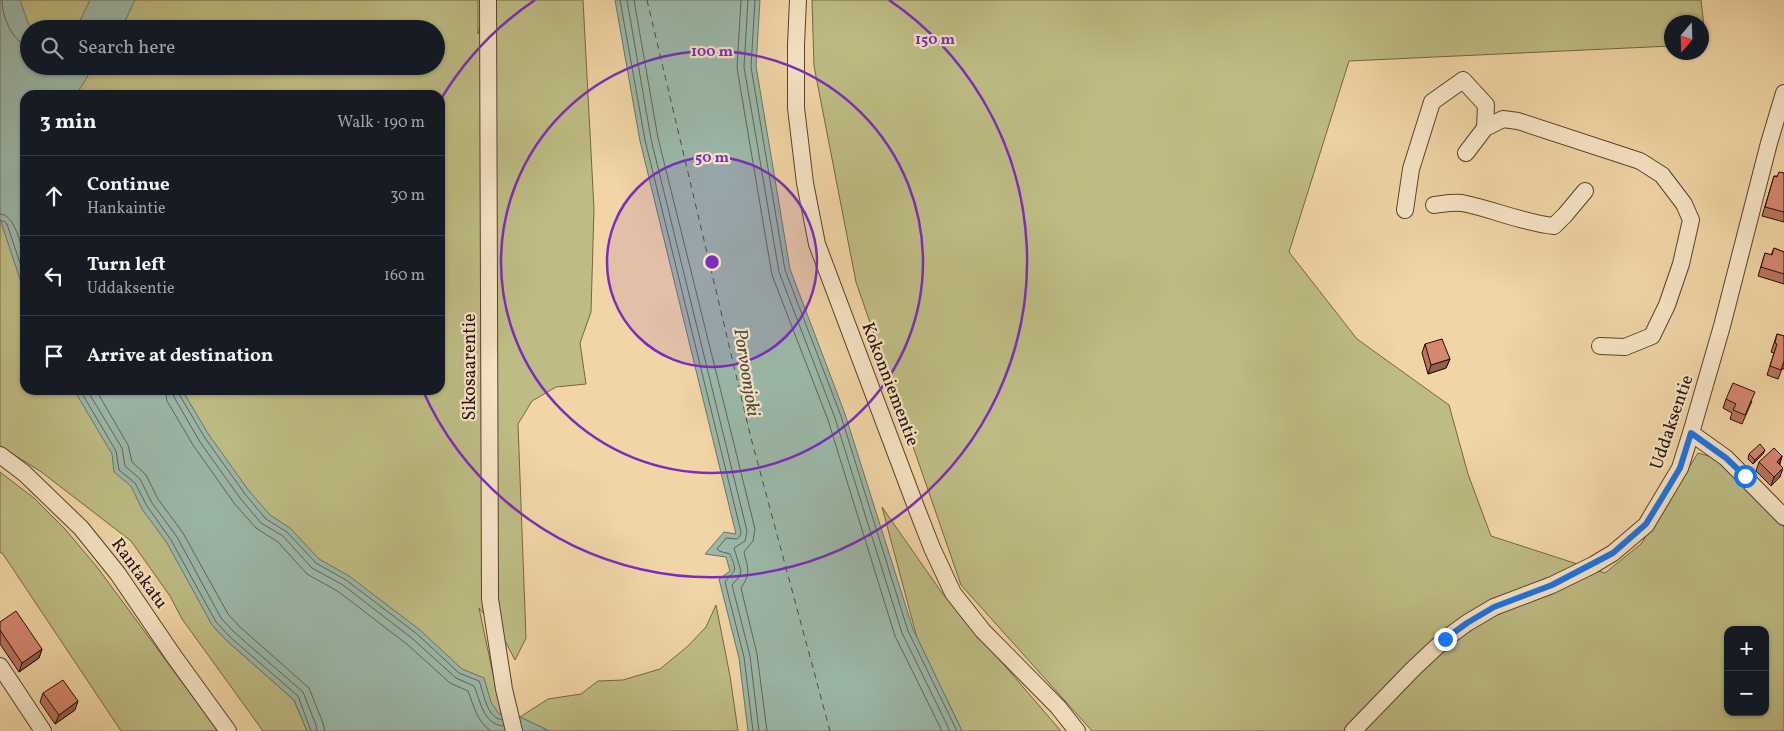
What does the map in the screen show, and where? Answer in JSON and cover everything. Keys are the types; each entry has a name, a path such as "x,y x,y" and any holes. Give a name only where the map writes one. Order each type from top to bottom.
{"street":[{"name":"Sikosaarentie","path":"488,0 490,599 504,689 514,731"},
{"name":"Kokonniementie","path":"798,0 796,108 805,183 817,244 916,507 932,548 953,593 983,631 1058,707 1077,731"},
{"path":"1405,210 1411,169 1432,102 1463,80 1486,105 1485,128"},
{"name":"Uddaksentie","path":"1353,731 1413,669 1445,639 1467,623 1494,607 1552,585 1593,565 1613,553 1646,524 1680,468 1722,326 1769,143 1784,93"},
{"path":"1466,153 1485,128 1503,119 1518,121 1640,161 1662,175 1684,204 1691,220 1681,264 1667,305 1652,336 1625,347 1600,346"},
{"path":"1434,205 1460,203 1506,214 1538,225 1554,226 1585,191"},
{"path":"1691,433 1726,458 1784,517"},
{"name":"Rantakatu","path":"0,455 24,473 81,528 118,574 228,731"},
{"path":"0,666 43,731"}],"shaded area":[{"path":"0,0 478,0 478,34 486,0 583,0 594,209 591,312 580,343 586,384 556,387 532,401 518,424 526,638 515,660 504,639 479,608 505,731 212,625 226,640 294,700 307,731 263,731 182,619 170,596 131,541 40,471 0,446"},
{"path":"812,0 1701,0 1703,15 1664,15 1664,46 1349,61 1289,252 1357,339 1449,405 1468,474 1491,536 1605,573 1641,544 1698,453 1715,458 1784,527 1784,731 1092,731 961,585 856,282 814,66"},
{"path":"0,472 34,498 65,529 97,567 218,731 121,731 0,552"},
{"path":"882,507 942,593 1061,731 962,731 917,638"},
{"path":"716,605 730,676 738,731 549,731 520,717 548,699 581,694 598,681 623,680 660,669 688,646 706,627"}],"water":[{"path":"0,0 20,0 27,20 20,20 20,75 88,75 79,90 20,90 20,279 0,219"},
{"path":"90,0 135,0 125,20 80,20"},
{"name":"Porvoonjoki","path":"615,0 760,0 756,66 790,269 845,414 913,629 962,731 748,731 739,658 719,579 730,571 726,557 705,554 724,532 736,534 640,141"},
{"path":"77,395 185,395 209,435 249,491 270,515 290,528 319,559 349,576 420,630 462,669 484,678 491,702 499,714 520,717 549,731 307,731 294,700 226,640 212,625 167,543 142,509 131,486 114,472 112,454"}],"building":[{"path":"1779,172 1784,173 1784,212 1765,207 1774,176 1777,177"},
{"path":"1774,248 1784,252 1784,274 1761,267 1765,253 1772,255"},
{"path":"1777,334 1784,336 1784,361 1781,370 1770,366 1777,344 1775,343"},
{"path":"1442,339 1450,359 1431,365 1425,344"},
{"path":"1733,383 1755,392 1745,415 1733,410 1736,404 1726,399"},
{"path":"1760,444 1765,450 1755,460 1749,454"},
{"path":"1774,448 1782,456 1777,462 1783,468 1774,477 1759,462"},
{"path":"16,611 42,649 22,663 0,630 0,622"},
{"path":"63,680 78,701 59,715 43,693"}],"ferry route":[{"path":"647,0 751,438 830,731"}],"route":[{"path":"1445,639 1494,607 1552,585 1613,553 1646,524 1680,468 1691,433 1711,446 1745,476"}]}
